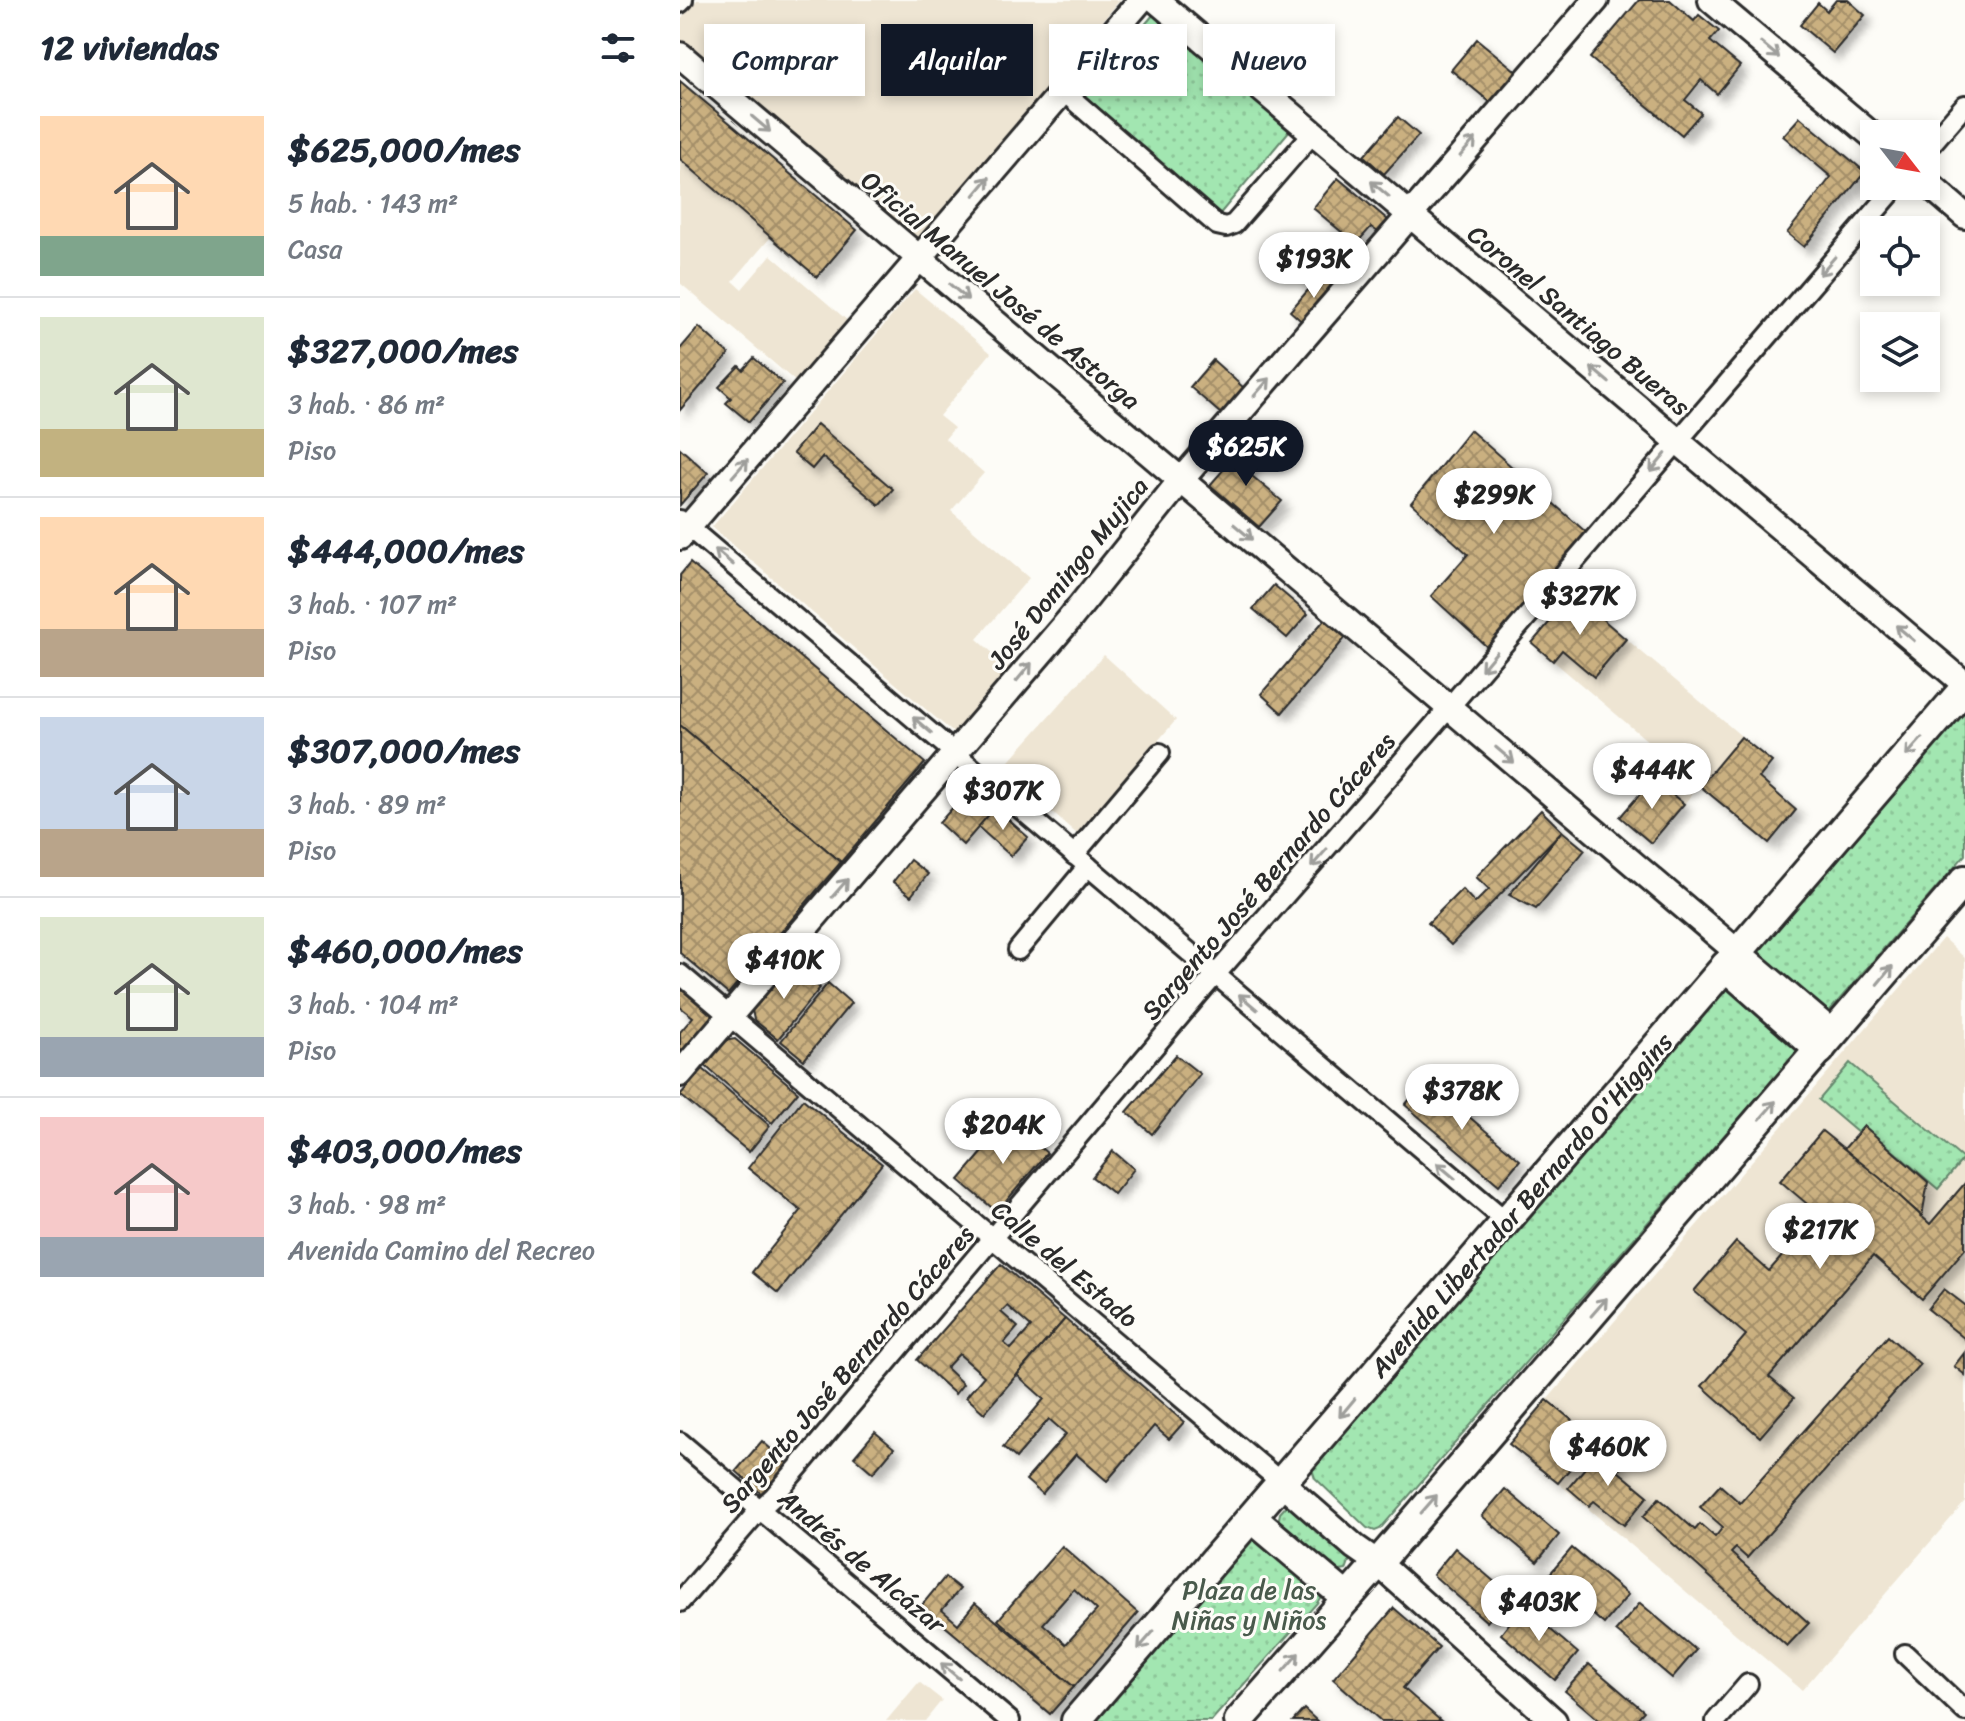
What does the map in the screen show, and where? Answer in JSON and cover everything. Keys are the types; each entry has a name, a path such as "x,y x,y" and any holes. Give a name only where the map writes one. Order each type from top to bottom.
{"main road":[{"name":"Avenida Libertador Bernardo O'Higgins","path":"1076,1721 1965,686"},
{"path":"1239,1721 1965,880"},
{"path":"1731,959 1827,1042"},
{"path":"1252,1518 1347,1598"}],"street":[{"path":"1120,24 1141,0"},
{"name":"Coronel Santiago Bueras","path":"1156,0 1965,686"},
{"name":"José Domingo Mujica","path":"680,1074 1069,620 1181,480 1596,0"},
{"path":"1711,0 1860,125"},
{"name":"Oficial Manuel José de Astorga","path":"680,55 1448,707 1731,959"},
{"path":"1059,96 683,528 955,753 1506,1221"},
{"path":"1069,96 1217,225 1226,227 1234,224 1313,133"},
{"path":"1940,134 1965,105"},
{"path":"1940,194 1965,216"},
{"name":"Sargento José Bernardo Cáceres","path":"680,1602 1885,200"},
{"path":"1018,950 1160,753"},
{"name":"Calle del Estado","path":"680,974 1355,1547 1378,1563 1554,1721"},
{"name":"Andrés de Alcázar","path":"680,1442 1010,1721"},
{"path":"1905,1654 1965,1711"},
{"path":"1716,1721 1748,1684"}],"shaded area":[{"path":"697,0 1120,0 1100,24 1049,24 1049,85 917,242 745,96 865,96 865,24 704,24 704,61 680,41 680,20"},
{"path":"680,81 857,230 817,277 770,238 733,281 742,289 771,255 848,321 796,382 680,283"},
{"path":"915,289 991,353 939,416 954,428 945,439 984,473 951,511 1029,578 977,639 1012,670 956,735 712,527"},
{"path":"1573,594 1772,762 1759,779 1796,810 1769,843 1700,785 1651,843 1620,817 1669,759 1532,643"},
{"path":"1104,655 1176,720 1077,834 1002,769"},
{"path":"1943,938 1965,958 1965,1502 1802,1690 1558,1483 1594,1439 1547,1400"},
{"path":"919,1682 942,1700 925,1721 886,1721"}],"green space":[{"path":"1159,8 1178,24 1145,24"},
{"path":"1187,32 1203,46 1203,96 1262,96 1295,124 1218,216 1081,100 1084,96 1187,96"},
{"path":"1965,699 1965,855 1826,1015 1750,951"},
{"path":"1729,978 1797,1045 1796,1053 1380,1529 1367,1528 1315,1478 1311,1466"},
{"path":"1850,1063 1963,1159 1938,1189 1864,1126 1858,1133 1819,1100"},
{"path":"1289,1503 1351,1556 1346,1570 1334,1572 1278,1523 1280,1513"},
{"name":"Plaza de las Niñas y Niños","path":"1245,1536 1254,1537 1323,1593 1317,1603 1211,1721 1083,1721"}],"building":[{"path":"1639,0 1670,0 1694,21 1699,15 1719,31 1710,41 1740,66 1717,94 1701,80 1685,100 1701,113 1682,135 1590,58"},
{"path":"1836,0 1848,0 1865,15 1833,53 1800,25 1818,3 1827,11"},
{"path":"1477,39 1522,76 1496,107 1451,70"},
{"path":"680,81 857,230 817,277 680,159"},
{"path":"1398,117 1419,135 1384,174 1364,156"},
{"path":"1800,117 1860,168 1860,178 1804,247 1787,233 1831,177 1783,136"},
{"path":"1338,178 1388,220 1378,232 1371,227 1356,244 1313,208"},
{"path":"1321,275 1338,290 1307,326 1290,311"},
{"path":"699,327 729,354 680,410 680,349"},
{"path":"754,358 783,383 749,422 726,403 731,398 719,387 739,366 743,370"},
{"path":"1213,360 1244,388 1221,414 1190,387"},
{"path":"817,424 893,489 879,505 822,457 812,469 793,453"},
{"path":"1470,430 1587,533 1487,647 1431,596 1468,554 1411,503"},
{"path":"1246,444 1260,455 1246,471 1282,501 1259,527 1210,485"},
{"path":"680,448 708,473 680,505"},
{"path":"690,563 925,763 841,862 680,725 680,575"},
{"path":"1274,585 1308,614 1287,638 1253,609"},
{"path":"1573,594 1626,639 1594,677 1562,650 1553,661 1532,643"},
{"path":"1325,619 1346,637 1282,713 1261,694"},
{"path":"680,725 841,862 728,994 680,953"},
{"path":"1741,737 1772,762 1759,778 1796,810 1769,843 1700,786"},
{"path":"1653,779 1684,804 1651,843 1620,817"},
{"path":"971,787 995,808 963,845 939,823"},
{"path":"995,808 1028,837 1011,856 978,827"},
{"path":"1541,810 1562,831 1451,945 1428,923 1462,889 1475,903 1489,889 1476,877"},
{"path":"1562,831 1585,850 1536,909 1509,895"},
{"path":"910,860 928,874 911,896 893,882"},
{"path":"790,963 820,988 778,1039 754,1020 752,1010"},
{"path":"680,982 716,1014 680,1058 680,1032 693,1017 680,1007"},
{"path":"828,983 851,1003 804,1060 781,1041"},
{"path":"735,1039 798,1092 772,1123 704,1065 724,1041"},
{"path":"1176,1055 1200,1074 1152,1134 1127,1112"},
{"path":"703,1069 770,1126 749,1152 680,1095"},
{"path":"1426,1080 1520,1160 1499,1185 1405,1105"},
{"path":"803,1099 882,1164 778,1293 752,1272 801,1211 748,1168"},
{"path":"1009,1121 1047,1153 997,1212 959,1180"},
{"path":"1864,1126 1928,1182 1922,1216 1844,1149"},
{"path":"1822,1131 1930,1224 1965,1183 1965,1249 1922,1299 1873,1256 1769,1377 1794,1398 1760,1437 1702,1386 1746,1335 1694,1291 1736,1242 1769,1271 1819,1214 1780,1181"},
{"path":"1113,1151 1134,1169 1114,1194 1092,1177"},
{"path":"1001,1264 1065,1319 984,1413 966,1397 984,1376 959,1354 946,1368 963,1384 955,1394 917,1360","holes":["1007,1306 1031,1327 1011,1349 1004,1343 1018,1327 1001,1312"]},
{"path":"1944,1289 1965,1305 1965,1339 1928,1309"},
{"path":"1065,1319 1184,1422 1169,1439 1154,1426 1107,1481 1076,1454 1042,1494 1026,1480 1066,1434 1049,1419 1016,1458 1003,1447 1044,1399 1017,1375"},
{"path":"1888,1336 1920,1364 1747,1558 1736,1548 1731,1553 1809,1623 1787,1646 1643,1517 1659,1498 1695,1530 1700,1524 1715,1537 1723,1527 1700,1507 1720,1485 1740,1503"},
{"path":"1965,1352 1965,1375 1954,1366"},
{"path":"1547,1400 1595,1439 1558,1483 1509,1444"},
{"path":"875,1432 894,1448 873,1473 854,1457"},
{"path":"762,1441 790,1466 764,1496 736,1471"},
{"path":"1602,1448 1623,1465 1618,1471 1648,1496 1624,1525 1594,1501 1589,1506 1568,1488"},
{"path":"1505,1489 1559,1535 1537,1562 1482,1516"},
{"path":"1062,1546 1138,1613 1074,1687 998,1620","holes":["1074,1589 1097,1610 1066,1644 1043,1624"]},
{"path":"1455,1548 1510,1595 1487,1622 1433,1575"},
{"path":"1572,1548 1628,1595 1604,1624 1548,1576"},
{"path":"945,1577 960,1589 942,1610 958,1624 975,1603 1074,1687 1050,1714 921,1606"},
{"path":"1640,1603 1696,1650 1672,1678 1616,1631"},
{"path":"1523,1606 1578,1653 1555,1680 1501,1634"},
{"path":"1394,1608 1439,1647 1403,1688 1441,1721 1381,1721 1333,1679"},
{"path":"1589,1664 1644,1711 1635,1721 1600,1721 1565,1691"},
{"path":"1304,1709 1317,1721 1293,1721"}]}
